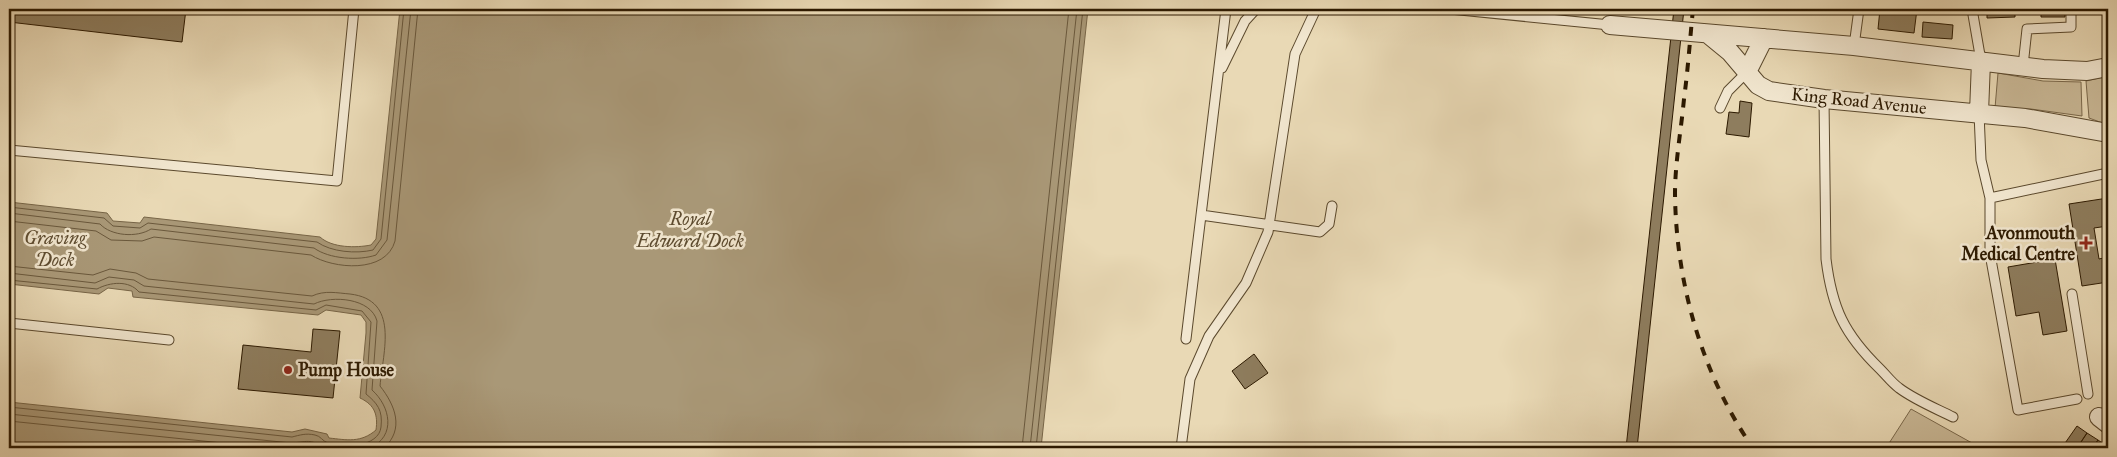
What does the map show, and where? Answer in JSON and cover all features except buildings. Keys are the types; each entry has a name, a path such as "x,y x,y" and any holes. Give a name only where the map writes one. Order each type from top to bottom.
{"street":[{"path":"1610,25 1854,46 2077,71 2108,66"},
{"name":"King Road Avenue","path":"1708,34 1730,52 1758,85 1769,91 1824,99 2025,118 2108,134"},
{"path":"1747,72 1764,38"},
{"path":"1979,113 1981,60"}],"lane":[{"path":"9,150 337,181 354,9"},
{"path":"1186,339 1226,9"},
{"path":"1218,75 1245,21 1256,9"},
{"path":"1181,448 1190,380 1209,336 1246,283 1270,224 1295,54 1316,9"},
{"path":"1450,9 1610,25"},
{"path":"1854,46 1858,9"},
{"path":"1972,9 1981,60"},
{"path":"2023,66 2026,29 2071,27 2071,9"},
{"path":"1720,108 1728,91 1747,72"},
{"path":"1824,99 1826,258 1829,283 1836,305 1857,347 1899,388 1953,418"},
{"path":"1979,113 1981,160 1990,198 1990,254 2018,410 2077,400"},
{"path":"1990,198 2108,173"},
{"path":"1201,215 1320,232 1329,224 1332,206"},
{"path":"2072,294 2088,394"},
{"path":"9,323 168,340"}],"shaded area":[{"path":"1998,73 2043,81 2081,82 2082,116 2031,109 1995,108"},
{"path":"2108,76 2108,125 2089,118 2086,81"},
{"path":"1911,409 1972,443 1968,448 1886,448"}],"water":[{"name":"Royal Edward Dock","path":"400,9 1088,9 1041,448 9,448 9,402 292,432 305,429 327,434 329,438 354,440 365,437 376,430 376,415 372,407 360,398 366,333 366,322 361,315 326,310 318,315 133,297 132,291 108,288 99,294 9,284 9,202 107,213 113,221 140,223 144,217 320,237 325,241 344,246 358,247 371,245 376,239"}],"railway":[{"path":"1693,9 1675,182 1680,261 1695,327 1706,359 1719,390 1753,448"}],"place":[{"name":"Avonmouth Medical Centre","path":"2086,243"},
{"name":"Pump House","path":"288,370"}],"water label":[{"name":"Graving Dock","path":"55,248"}]}
